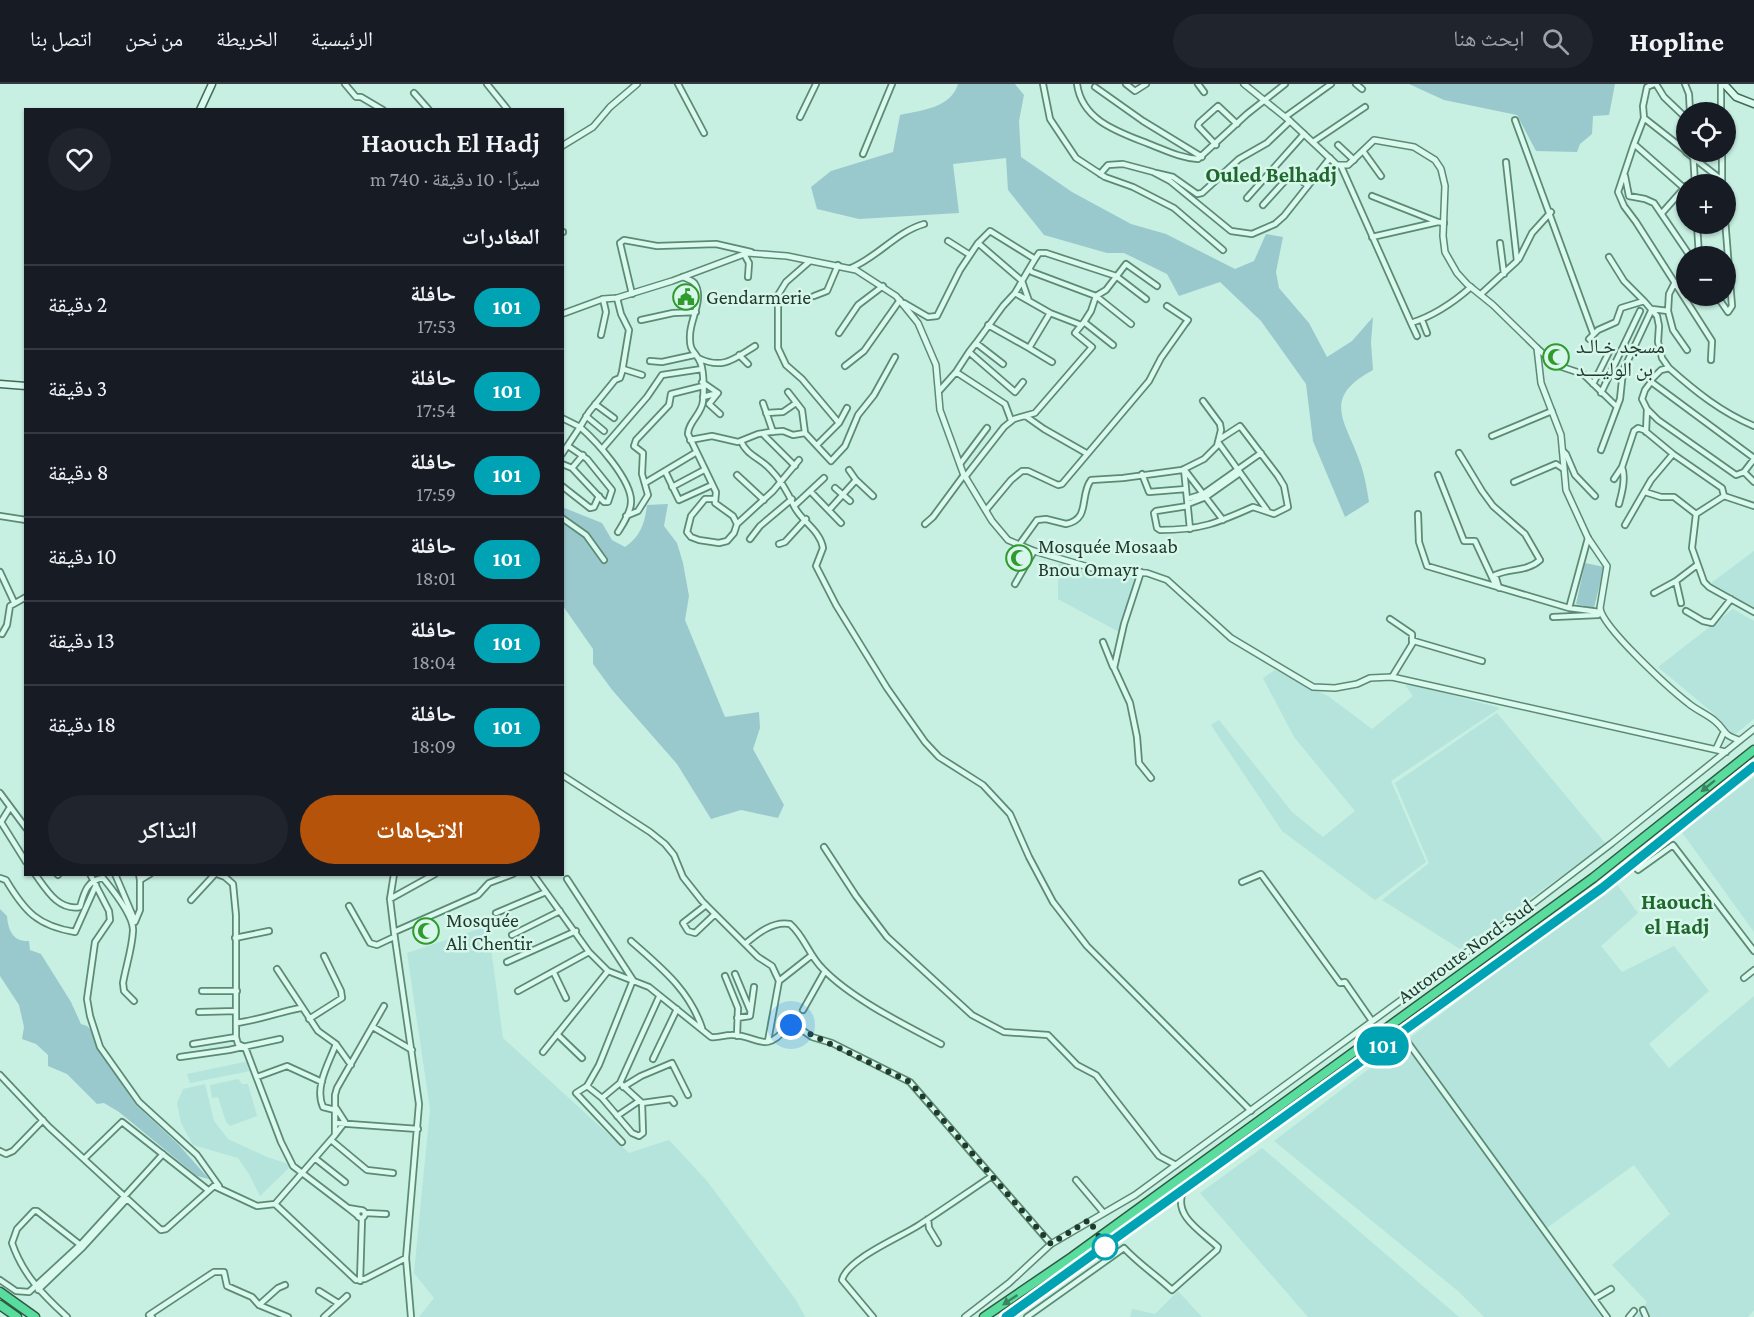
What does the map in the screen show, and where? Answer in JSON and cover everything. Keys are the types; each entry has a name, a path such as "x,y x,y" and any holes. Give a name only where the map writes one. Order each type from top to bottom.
{"highway":[{"name":"Autoroute Nord-Sud","path":"984,1317 1120,1223 1593,878 1754,750"},
{"name":"Autoroute Nord-Sud","path":"1006,1317 1632,864 1754,766"},
{"path":"0,1292 35,1317"},
{"path":"0,1305 17,1317"}],"main road":[{"path":"201,108 212,84"},
{"path":"1723,84 1736,97 1754,104"},
{"path":"0,384 24,387"}],"street":[{"path":"345,84 356,97 361,97 380,108"},
{"path":"487,84 505,108"},
{"path":"564,145 593,127 610,107 637,84"},
{"path":"678,84 704,133"},
{"path":"800,117 816,84"},
{"path":"863,154 892,84"},
{"path":"1043,84 1047,113 1065,144 1078,160 1100,174 1154,196 1174,208 1224,250"},
{"path":"1077,84 1085,106 1110,128 1169,153 1192,159 1202,157 1264,99 1285,84"},
{"path":"1126,84 1135,91 1146,84"},
{"path":"1198,84 1204,92"},
{"path":"1244,84 1341,166 1417,336"},
{"path":"1285,117 1331,84"},
{"path":"1356,84 1362,89"},
{"path":"1676,108 1655,84 1647,87 1643,106 1644,118 1618,192 1623,206 1712,341 1711,360"},
{"path":"1685,84 1689,102"},
{"path":"1722,102 1723,84"},
{"path":"1095,87 1143,121 1202,157"},
{"path":"414,93 427,108"},
{"path":"1216,145 1198,126 1199,123 1218,106 1237,124"},
{"path":"1313,142 1365,107"},
{"path":"1644,118 1676,143"},
{"path":"1515,120 1551,212 1593,333"},
{"path":"1100,174 1108,165 1115,164 1173,177 1197,194 1202,193 1239,159 1267,143 1290,122"},
{"path":"1247,198 1304,134"},
{"path":"1341,166 1348,165 1370,143 1380,141 1414,147 1435,160 1444,176 1441,223 1445,252 1457,273 1550,362 1582,374 1617,407"},
{"path":"1634,144 1676,178"},
{"path":"1338,145 1354,160"},
{"path":"1363,151 1381,176"},
{"path":"1153,172 1170,181 1225,227 1241,234 1252,234 1275,224 1330,158"},
{"path":"1506,162 1517,261"},
{"path":"1702,162 1714,174"},
{"path":"1263,205 1292,172 1308,186"},
{"path":"1625,174 1629,196 1654,203 1683,246"},
{"path":"1372,196 1441,223"},
{"path":"1662,213 1676,197"},
{"path":"1481,294 1517,261 1532,233 1551,212"},
{"path":"1372,237 1441,223"},
{"path":"851,268 869,261 908,230 924,224"},
{"path":"632,294 621,255 620,243 624,240 657,246 716,244 753,253 851,268 883,286 902,302 928,317 937,316 970,255 978,243 992,231 1035,259"},
{"path":"948,241 970,255"},
{"path":"978,243 1022,281 1029,301"},
{"path":"1500,243 1503,274"},
{"path":"564,313 683,278 744,254 753,253"},
{"path":"940,390 1015,293 1039,253 1046,253 1116,276 1146,299"},
{"path":"744,254 749,263 748,277"},
{"path":"1609,257 1624,281 1658,316 1658,342 1662,358 1669,368 1699,395 1732,417 1754,426"},
{"path":"810,261 786,282 778,295 777,348 786,365 802,379 838,423"},
{"path":"925,524 1011,420 1028,417 1035,413 1092,347 1075,333 1091,311 1096,296 1106,290 1126,264 1157,286"},
{"path":"814,296 827,291 838,265"},
{"path":"1029,269 1096,296 1131,324"},
{"path":"683,278 696,284 696,312 690,331 691,349 702,369 705,401 687,430 695,453 716,492 717,506 733,516 737,524"},
{"path":"1675,282 1669,294 1668,311 1673,330 1687,350"},
{"path":"839,333 858,305 883,286"},
{"path":"1411,323 1422,320 1451,304 1471,287"},
{"path":"1015,293 1050,313 1082,324 1113,345"},
{"path":"564,451 586,416 615,380 620,378 629,330 621,314 617,298"},
{"path":"601,335 606,315 603,300"},
{"path":"1589,339 1593,333 1616,322 1621,308 1644,301"},
{"path":"845,366 864,351 902,302"},
{"path":"902,302 918,323 936,365 940,410 964,476 1005,537 1019,545 1108,572 1141,572 1167,580 1230,638 1313,687 1335,688 1357,684 1370,678 1392,677 1728,751"},
{"path":"986,510 1011,480 1022,471 1028,471 1060,485 1149,381 1161,358 1188,320 1167,306"},
{"path":"1652,309 1668,311"},
{"path":"1601,450 1620,399 1623,371 1652,309"},
{"path":"1601,393 1641,311"},
{"path":"640,320 680,312 696,312"},
{"path":"1029,348 1050,313"},
{"path":"1422,320 1426,333"},
{"path":"988,325 1052,362"},
{"path":"976,343 1003,364"},
{"path":"650,361 662,362 695,356 711,364 717,364 724,363 755,346"},
{"path":"1537,348 1541,383 1561,435 1562,468 1566,490 1588,538 1607,566 1601,614"},
{"path":"969,352 1015,392 1023,381"},
{"path":"1593,384 1609,352"},
{"path":"739,355 748,364"},
{"path":"788,392 802,410 805,433 831,461 843,448 858,415 874,395 896,357"},
{"path":"1651,382 1754,458 1744,472 1736,475 1658,420 1647,409 1642,399 1643,394 1651,382 1661,370 1669,368"},
{"path":"623,369 642,375"},
{"path":"602,449 647,397 662,375 702,369"},
{"path":"956,372 1005,404 1011,420"},
{"path":"626,516 635,514 645,503 648,495 642,474 643,453 634,447 636,440 669,405 670,394 703,384 718,393"},
{"path":"705,401 718,393"},
{"path":"705,401 718,393"},
{"path":"705,401 720,414"},
{"path":"1019,545 1037,520 1046,519 1066,524 1080,516 1085,505 1087,485 1090,480 1123,478 1184,469 1204,459 1217,446 1220,424 1203,401"},
{"path":"763,403 773,432"},
{"path":"766,413 783,412 796,403"},
{"path":"596,404 614,418"},
{"path":"817,445 838,423 847,408"},
{"path":"1646,432 1647,409"},
{"path":"1492,436 1552,411"},
{"path":"586,416 603,431"},
{"path":"1028,417 1086,453"},
{"path":"564,419 580,427 602,449 615,465 630,494 631,506 618,532"},
{"path":"1219,441 1240,426 1261,453 1284,486 1288,507 1274,514 1253,507 1209,526 1190,530 1160,530 1157,528 1154,513 1204,496 1261,453"},
{"path":"960,464 987,428"},
{"path":"1614,479 1622,466 1634,431 1638,428 1722,488 1724,496"},
{"path":"690,440 710,436 731,442 773,432 783,431 793,435 805,433"},
{"path":"763,434 795,466"},
{"path":"741,441 748,452 770,468 781,481 794,506 806,519 822,545 816,565 828,592 887,688 925,742 939,757 983,785 1010,814 1029,857 1065,920 1087,946 1251,1111"},
{"path":"1219,441 1267,510"},
{"path":"564,465 572,468 607,502 612,490 583,455 568,446"},
{"path":"1563,451 1575,475 1595,495"},
{"path":"645,483 695,453"},
{"path":"1459,453 1493,506 1525,534 1540,560 1523,569 1505,570 1495,574 1498,588"},
{"path":"1625,525 1651,480 1673,454"},
{"path":"572,468 583,455"},
{"path":"715,499 706,499 691,516 688,534 699,540 723,543 734,533 737,524 764,500 799,460"},
{"path":"1514,482 1556,464 1562,468"},
{"path":"1619,504 1624,473 1622,466"},
{"path":"1184,469 1190,530"},
{"path":"1184,469 1223,520"},
{"path":"672,487 704,470"},
{"path":"849,470 855,480 873,495"},
{"path":"665,471 679,500 712,485"},
{"path":"1744,472 1754,482"},
{"path":"1142,474 1149,492 1186,489"},
{"path":"737,475 764,500"},
{"path":"1438,475 1464,541 1475,541 1498,588"},
{"path":"794,506 824,478"},
{"path":"829,510 855,480"},
{"path":"564,488 590,508 594,507 599,496"},
{"path":"835,488 850,501"},
{"path":"810,491 841,523"},
{"path":"1646,492 1661,497 1674,497 1696,514"},
{"path":"1724,496 1754,506"},
{"path":"1696,514 1724,496"},
{"path":"750,539 760,526 792,499"},
{"path":"1418,514 1419,542 1427,566 1569,608 1601,614 1622,641 1688,704 1714,720 1723,734 1728,751"},
{"path":"1696,514 1692,548 1706,585 1754,612"},
{"path":"0,516 24,519"},
{"path":"564,519 586,535 603,560"},
{"path":"779,544 785,542 806,519"},
{"path":"1569,608 1588,538"},
{"path":"1015,584 1034,551"},
{"path":"1654,593 1676,581 1697,565"},
{"path":"1114,668 1124,624 1141,572"},
{"path":"0,573 14,602"},
{"path":"1676,581 1681,603"},
{"path":"2,634 7,625 10,606 24,598"},
{"path":"1686,611 1703,621 1712,623 1731,599"},
{"path":"1553,617 1601,614"},
{"path":"1390,619 1409,629 1412,634 1412,642 1392,677"},
{"path":"1103,642 1130,703 1137,737 1138,759 1151,778"},
{"path":"1412,642 1482,661"},
{"path":"965,1317 1009,1283 1051,1244 1135,1195 1251,1111 1612,843 1754,729"},
{"path":"1723,734 1739,740"},
{"path":"1716,749 1723,734"},
{"path":"564,776 651,832 665,844 674,855 683,877 706,905 758,957 772,966 778,981 768,1041"},
{"path":"0,793 9,809 24,826"},
{"path":"9,809 2,822 24,859"},
{"path":"1632,864 1638,870 1673,845 1754,951"},
{"path":"824,847 856,896 887,937 964,1008 986,1024 1004,1032 1048,1035 1077,1065 1096,1075 1159,1156 1176,1165"},
{"path":"1242,882 1261,874 1340,983 1345,982 1372,1021"},
{"path":"36,876 53,899 71,908 80,906 87,887 103,878 129,916 134,929"},
{"path":"91,876 109,911 110,920 95,942 87,999 100,1047 139,1102 201,1160 219,1186 257,1206 275,1204 316,1159 344,1124 344,1119 335,1108 324,1107 320,1099 322,1082 336,1044"},
{"path":"116,876 135,921"},
{"path":"191,900 214,876"},
{"path":"220,876 233,884 236,915 236,1038 238,1044 245,1047 281,1142 293,1166 348,1208 362,1216 387,1214"},
{"path":"231,881 233,876"},
{"path":"394,876 390,899 419,1104 406,1258 411,1317"},
{"path":"390,899 431,876"},
{"path":"349,906 370,943 377,945 478,895 489,884 508,876"},
{"path":"534,876 589,952 608,971 649,987 659,997 716,1038 731,1035 768,1041 777,1039 787,1027 795,1025 812,1037 832,1043 905,1078 1051,1244"},
{"path":"0,878 6,880 14,893 44,924 75,932 95,883"},
{"path":"134,1001 124,991 123,983 135,921 140,910 139,878"},
{"path":"567,879 633,980"},
{"path":"496,913 546,892"},
{"path":"706,905 683,923 688,931 695,933 715,914"},
{"path":"512,935 560,911"},
{"path":"745,944 756,935 781,923 790,924 798,931 812,955 825,971 886,1014 941,1044"},
{"path":"235,938 269,931"},
{"path":"507,962 576,931"},
{"path":"631,941 684,991 703,1030"},
{"path":"518,991 589,952"},
{"path":"778,981 812,955"},
{"path":"309,1020 342,998 324,956"},
{"path":"277,969 293,991 309,1020 318,1031 336,1044 351,1065"},
{"path":"1744,978 1754,970"},
{"path":"543,1052 608,971"},
{"path":"803,1010 825,971"},
{"path":"554,973 566,998"},
{"path":"735,974 750,1012"},
{"path":"725,976 738,1008 737,1036"},
{"path":"622,1142 576,1093 587,1086 598,1065 633,980"},
{"path":"737,1018 748,1018 754,987"},
{"path":"202,991 237,991"},
{"path":"622,1085 659,997"},
{"path":"335,1135 338,1088 384,1006"},
{"path":"236,1023 262,1019 269,1015 301,1008"},
{"path":"653,1059 677,1010"},
{"path":"199,1012 236,1011"},
{"path":"373,1027 412,1050"},
{"path":"1401,1033 1607,1317"},
{"path":"557,1034 582,1058"},
{"path":"193,1044 236,1038"},
{"path":"180,1057 280,1039"},
{"path":"603,1098 622,1085 672,1063 688,1095"},
{"path":"257,1077 287,1066 322,1082"},
{"path":"0,1075 124,1198 161,1230 166,1229 208,1190 219,1186"},
{"path":"587,1086 603,1098 636,1136 642,1135 640,1102 622,1085"},
{"path":"617,1116 640,1102 670,1099 674,1103"},
{"path":"0,1151 6,1154 13,1151 43,1120"},
{"path":"84,1159 122,1122 208,1190"},
{"path":"335,1123 418,1129"},
{"path":"331,1140 367,1170 393,1173"},
{"path":"0,1280 16,1291 24,1293 37,1288 82,1245 163,1154"},
{"path":"316,1159 345,1182"},
{"path":"873,1317 844,1285 843,1275 848,1269 894,1237 928,1219 992,1176"},
{"path":"1076,1180 1103,1212"},
{"path":"1117,1238 1140,1265 1155,1274 1172,1290 1217,1250 1218,1246 1186,1218 1180,1209 1179,1200 1183,1190"},
{"path":"275,1204 351,1277 360,1281"},
{"path":"348,1208 360,1210 362,1216 360,1281"},
{"path":"67,1317 37,1288 24,1271 12,1243 17,1229 34,1211 43,1214 82,1245"},
{"path":"928,1219 929,1228 938,1243"},
{"path":"1027,1317 1125,1248"},
{"path":"360,1281 406,1258"},
{"path":"152,1317 149,1314 214,1272 224,1272 227,1286 252,1297 259,1305 288,1317"},
{"path":"259,1305 278,1288 285,1285"},
{"path":"1594,1299 1611,1289"},
{"path":"319,1291 338,1303"},
{"path":"324,1317 347,1296"},
{"path":"1643,1310 1646,1317"},
{"path":"1629,1317 1634,1311"}],"shaded area":[{"path":"958,84 1015,84 1024,95 1019,121 1021,157 1072,192 1131,224 1166,234 1235,269 1254,261 1266,234 1283,237 1276,272 1279,288 1309,323 1327,357 1352,341 1373,317 1371,342 1373,370 1346,391 1342,401 1344,424 1362,470 1369,502 1345,517 1313,441 1306,384 1261,321 1220,282 1179,296 1167,274 1124,253 1107,253 1044,235 1008,190 1006,158 953,164 959,213 859,219 817,209 811,187 831,171 893,152 900,115 935,107 949,98"},
{"path":"1409,84 1615,84 1609,115 1593,116 1592,134 1580,144 1577,152 1536,151 1517,115 1444,100"},
{"path":"668,504 664,526 677,543 689,596 685,620 725,717 759,712 760,728 753,749 784,805 778,818 741,810 711,819 677,764 613,691 593,664 593,649 564,607 564,508 602,523 612,540 625,547 641,529 647,505"},
{"path":"1754,551 1754,607 1711,583"},
{"path":"1066,562 1117,576 1136,577 1119,632 1058,599 1058,564"},
{"path":"1585,563 1604,567 1594,608 1576,604"},
{"path":"1733,609 1754,621 1754,719 1734,735 1713,713 1658,667"},
{"path":"1275,670 1328,696 1372,729 1413,696 1405,685 1419,686 1500,708 1391,781 1426,862 1375,900 1282,831 1211,725 1219,720 1292,812 1323,837 1355,811 1294,737 1263,678"},
{"path":"1497,713 1606,844 1460,949 1382,900 1429,863 1395,783"},
{"path":"1754,777 1754,932 1681,831"},
{"path":"1615,882 1638,913 1601,946 1622,972 1674,946 1709,991 1649,1044 1669,1068 1754,996 1754,1310 1748,1317 1637,1317 1647,1302 1612,1265 1670,1214 1634,1165 1541,1232 1601,1317 1484,1317 1458,1291 1274,1141"},
{"path":"0,909 7,916 12,934 19,939 29,941 30,950 41,954 71,1002 81,1024 90,1029 97,1047 136,1105 178,1144 209,1179 197,1176 119,1112 104,1103 97,1104 67,1074 48,1066 48,1055 36,1044 22,1039 24,1027 19,1005 0,976"},
{"path":"488,926 503,1038 629,1153 669,1140 707,1181 796,1300 805,1317 419,1317 434,1298 414,1273 430,1109 407,953"},
{"path":"249,1061 252,1066 250,1071 190,1083 187,1074"},
{"path":"238,1079 242,1084 248,1084 257,1116 230,1126 226,1122 218,1097 212,1098 210,1085"},
{"path":"205,1084 214,1121 228,1139 267,1157 292,1165 260,1196 238,1158 193,1145 181,1123 177,1103 183,1089"},
{"path":"1262,1148 1459,1317 1308,1317 1200,1193"},
{"path":"1178,1291 1202,1317 1130,1317 1132,1309 1155,1314"}],"bus line":[{"name":"101","path":"1006,1317 1602,888 1754,766"}],"place":[{"name":"Gendarmerie","path":"686,297"},
{"name":"مسجد خـالـد بن الوليــــد","path":"1556,357"},
{"name":"Mosquée Mosaab Bnou Omayr","path":"1019,558"},
{"name":"Mosquée Ali Chentir","path":"426,931"}],"district":[{"name":"Ouled Belhadj","path":"1271,174"},
{"name":"Haouch el Hadj","path":"1677,914"}],"route":[{"path":"791,1025 910,1082 1051,1244 1089,1220 1105,1247"}]}
